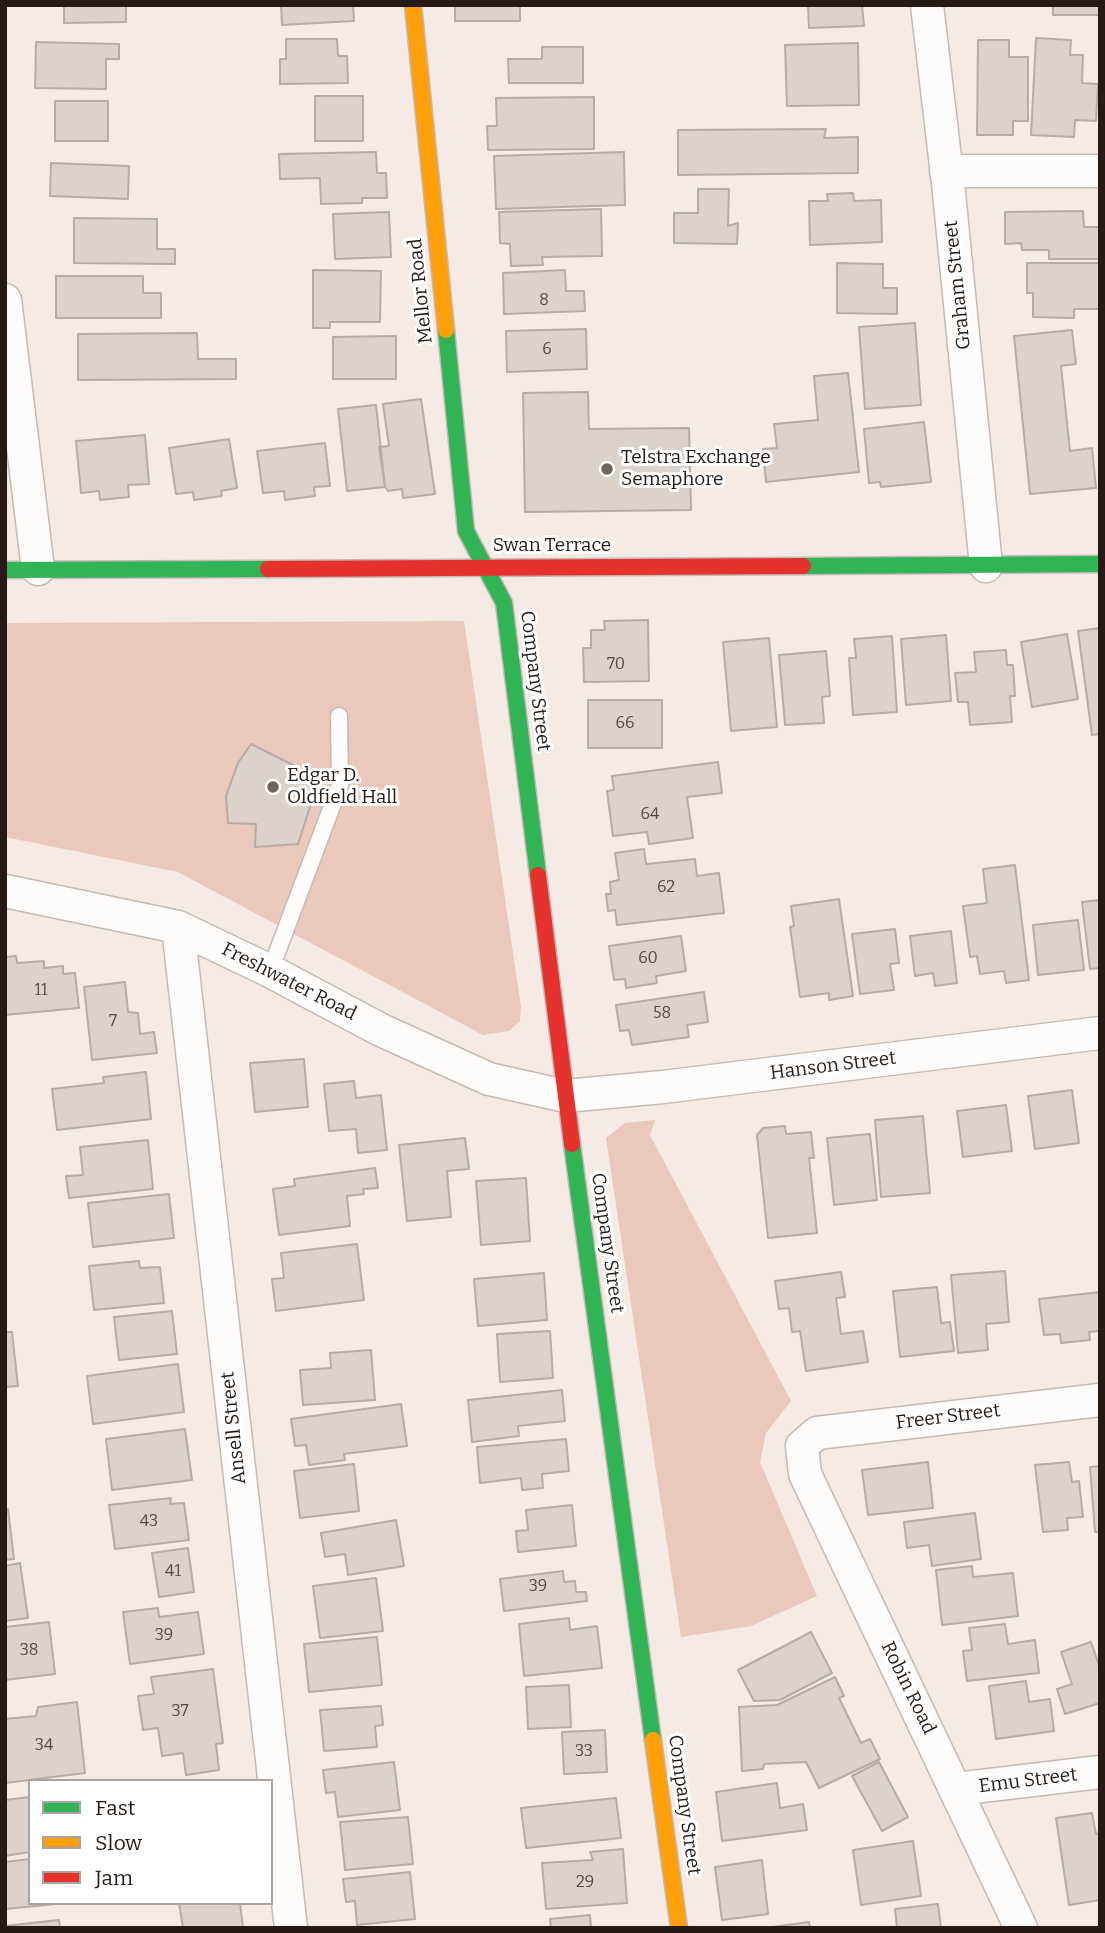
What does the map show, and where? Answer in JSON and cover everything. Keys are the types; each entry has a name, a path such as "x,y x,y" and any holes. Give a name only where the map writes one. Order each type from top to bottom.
{"street":[{"name":"Mellor Road","path":"413,5 466,531 485,568"},
{"name":"Graham Street","path":"927,5 986,566"},
{"path":"946,171 1100,171"},
{"path":"5,300 38,569"},
{"name":"Swan Terrace","path":"5,570 1100,564"},
{"name":"Company Street","path":"485,568 504,603 565,1096 679,1928"},
{"name":"Freshwater Road","path":"5,891 178,928 270,971 381,1030 489,1079 565,1096"},
{"name":"Ansell Street","path":"178,928 291,1928"},
{"name":"Hanson Street","path":"565,1096 663,1087 1100,1033"},
{"name":"Freer Street","path":"802,1446 817,1433 1100,1400"},
{"name":"Robin Road","path":"802,1446 805,1474 1021,1928"},
{"name":"Emu Street","path":"956,1789 1100,1772"}],"lane":[{"path":"270,971 340,785 339,716"}],"shaded area":[{"path":"464,621 521,1007 520,1021 509,1031 483,1035 178,872 5,837 5,623"},
{"path":"655,1120 650,1135 791,1401 766,1433 760,1462 817,1596 751,1626 681,1637 606,1138 625,1123"}],"building":[{"path":"64,5 126,5 126,22 64,23"},
{"path":"281,5 353,5 354,21 282,25"},
{"path":"455,5 520,5 520,21 455,21"},
{"path":"808,5 862,5 864,26 809,28"},
{"path":"1053,5 1100,5 1100,15 1053,15"},
{"path":"1036,38 1071,40 1070,55 1083,55 1082,83 1098,84 1096,121 1075,120 1074,137 1031,135"},
{"path":"286,39 337,39 338,56 347,56 348,83 280,84 280,59 286,59"},
{"path":"978,40 1009,40 1009,57 1028,57 1028,121 1013,121 1013,135 977,135"},
{"path":"36,42 119,44 119,59 106,59 106,89 35,88"},
{"path":"858,43 859,105 787,106 785,45"},
{"path":"542,47 583,47 583,83 509,83 508,59 542,59"},
{"path":"315,96 363,96 363,141 315,141"},
{"path":"594,97 594,149 488,150 487,126 497,126 496,98"},
{"path":"55,101 108,101 108,141 55,141"},
{"path":"826,129 824,138 858,137 858,173 678,175 678,130"},
{"path":"376,152 377,173 386,173 387,198 362,198 362,203 321,204 320,178 280,179 279,154"},
{"path":"624,152 625,205 496,209 494,156"},
{"path":"51,163 129,166 128,199 50,196"},
{"path":"698,189 729,189 728,226 738,223 737,244 674,243 674,213 698,213"},
{"path":"853,193 854,201 881,200 882,242 810,245 809,201 828,201 827,194"},
{"path":"601,209 602,256 542,257 543,265 511,266 510,244 500,243 499,212"},
{"path":"1083,211 1084,227 1100,227 1100,259 1049,259 1049,250 1022,250 1021,243 1005,244 1005,212"},
{"path":"389,212 391,257 335,259 333,214"},
{"path":"74,218 157,219 157,249 175,249 175,264 74,263"},
{"path":"837,263 883,264 883,288 897,288 897,314 837,313"},
{"path":"1027,263 1100,263 1100,309 1074,309 1074,318 1033,317 1033,293 1027,293"},
{"path":"313,270 381,271 380,322 330,322 330,328 313,328"},
{"path":"565,270 566,291 584,291 585,311 504,314 503,273"},
{"path":"56,276 143,276 143,293 161,293 161,318 56,318"},
{"path":"915,323 921,405 865,409 859,327"},
{"path":"586,329 587,369 507,372 506,331"},
{"path":"1072,330 1076,364 1061,366 1070,451 1092,448 1096,488 1030,494 1014,336"},
{"path":"197,333 198,359 236,359 236,379 78,380 78,334"},
{"path":"396,336 396,379 333,379 333,337"},
{"path":"848,373 859,472 766,482 763,449 777,448 774,424 818,420 814,376"},
{"name":"Telstra Exchange Semaphore","path":"588,392 589,429 689,428 691,510 525,512 523,393"},
{"path":"421,399 435,494 403,498 402,489 388,491 385,487 379,447 389,446 383,404"},
{"path":"376,405 385,487 347,491 338,409"},
{"path":"924,422 931,482 881,487 880,482 869,483 864,429"},
{"path":"145,435 149,484 128,485 129,497 100,500 99,491 81,493 76,441"},
{"path":"229,439 237,488 221,491 222,496 194,500 193,492 176,494 169,448"},
{"path":"325,443 330,486 314,487 315,496 285,500 284,491 263,493 257,451"},
{"path":"648,620 649,681 584,682 583,648 591,648 591,630 605,630 604,621"},
{"path":"1100,628 1100,734 1092,735 1078,631"},
{"path":"1067,634 1078,699 1032,707 1021,642"},
{"path":"946,635 951,701 906,705 901,639"},
{"path":"892,636 897,712 853,715 849,658 856,658 854,639"},
{"path":"769,638 777,727 731,731 723,642"},
{"path":"1006,650 1007,665 1013,665 1015,696 1010,696 1012,722 970,725 968,702 958,702 955,673 976,672 974,652"},
{"path":"826,651 830,696 822,697 824,723 785,725 779,655"},
{"path":"588,700 662,700 662,748 588,748"},
{"name":"Edgar D. Oldfield Hall","path":"251,744 303,770 301,775 319,779 298,844 255,847 256,824 228,823 226,796 238,763"},
{"path":"718,762 722,793 687,797 693,838 649,844 647,832 613,836 607,791 614,790 612,776"},
{"path":"644,849 646,864 695,859 697,876 719,873 724,913 617,925 615,910 608,911 606,894 611,894 610,882 619,880 615,853"},
{"path":"1015,865 1029,980 1006,983 1004,971 980,974 977,956 970,957 963,906 987,903 983,869"},
{"path":"839,899 853,996 829,1000 829,993 800,997 790,927 794,926 791,906"},
{"path":"1100,900 1100,968 1090,969 1082,902"},
{"path":"1078,920 1084,970 1038,975 1033,925"},
{"path":"895,929 899,963 890,964 894,990 860,994 852,934"},
{"path":"951,931 957,983 935,986 933,973 915,976 910,936"},
{"path":"681,936 686,971 656,976 657,983 626,988 625,979 614,980 609,946"},
{"path":"16,956 17,963 44,961 44,968 63,966 63,974 75,973 79,1008 5,1015 5,957"},
{"path":"125,982 128,1012 138,1013 140,1034 154,1032 157,1053 92,1060 84,987"},
{"path":"704,992 708,1022 687,1025 689,1037 632,1045 629,1030 620,1031 616,1005"},
{"path":"304,1059 308,1107 255,1112 250,1063"},
{"path":"146,1072 151,1119 57,1130 52,1089 104,1083 103,1077"},
{"path":"354,1081 356,1098 381,1095 387,1150 358,1153 356,1129 329,1131 324,1084"},
{"path":"1072,1090 1079,1143 1035,1149 1028,1096"},
{"path":"1006,1105 1012,1151 963,1157 957,1111"},
{"path":"923,1116 930,1193 881,1197 875,1120"},
{"path":"785,1126 786,1134 811,1132 814,1158 809,1158 817,1233 768,1238 757,1135 763,1128"},
{"path":"870,1134 877,1200 834,1205 827,1138"},
{"path":"465,1138 469,1169 447,1171 451,1217 407,1221 399,1145"},
{"path":"148,1140 153,1189 69,1198 66,1176 83,1175 80,1147"},
{"path":"375,1168 378,1188 363,1189 364,1194 347,1196 350,1226 279,1235 273,1189 295,1186 294,1179"},
{"path":"526,1178 530,1241 481,1245 476,1181"},
{"path":"169,1194 174,1238 93,1247 88,1203"},
{"path":"357,1244 364,1300 276,1311 272,1279 284,1278 281,1253"},
{"path":"139,1261 140,1268 160,1267 164,1303 94,1310 89,1266"},
{"path":"1005,1271 1009,1322 986,1324 988,1350 958,1353 951,1275"},
{"path":"841,1272 845,1297 836,1298 841,1334 863,1331 868,1362 806,1371 800,1331 792,1332 789,1308 779,1309 775,1281"},
{"path":"544,1273 547,1320 478,1326 474,1279"},
{"path":"937,1287 941,1323 950,1322 954,1351 900,1357 893,1291"},
{"path":"1100,1292 1100,1331 1089,1332 1090,1340 1061,1343 1060,1334 1044,1335 1039,1299"},
{"path":"172,1311 177,1354 119,1360 114,1317"},
{"path":"550,1331 553,1378 500,1382 497,1334"},
{"path":"5,1332 12,1332 18,1386 5,1387"},
{"path":"371,1350 375,1400 303,1405 300,1370 331,1368 330,1353"},
{"path":"178,1364 184,1412 93,1424 87,1376"},
{"path":"562,1390 565,1421 518,1426 519,1436 472,1442 468,1400"},
{"path":"401,1404 407,1446 344,1454 345,1460 309,1465 306,1445 295,1446 291,1419"},
{"path":"185,1429 192,1480 112,1490 106,1439"},
{"path":"566,1439 569,1471 542,1474 543,1488 522,1490 521,1478 480,1483 477,1447"},
{"path":"928,1462 933,1508 868,1515 862,1470"},
{"path":"1069,1462 1072,1482 1079,1481 1083,1517 1067,1518 1068,1530 1043,1532 1035,1465"},
{"path":"354,1464 359,1511 300,1518 294,1471"},
{"path":"1100,1466 1100,1532 1095,1532 1090,1467"},
{"path":"171,1498 170,1504 184,1503 189,1540 115,1549 109,1505"},
{"path":"572,1505 576,1546 518,1552 516,1531 528,1530 526,1510"},
{"path":"5,1509 8,1509 14,1559 5,1560"},
{"path":"975,1513 981,1559 932,1566 929,1545 907,1548 904,1522"},
{"path":"396,1520 404,1566 348,1575 345,1554 325,1557 321,1533"},
{"path":"188,1548 194,1592 159,1597 152,1553"},
{"path":"20,1563 28,1618 5,1621 5,1566"},
{"path":"972,1566 973,1577 1013,1573 1018,1616 942,1625 936,1570"},
{"path":"563,1571 564,1582 575,1581 576,1592 586,1592 587,1601 504,1611 500,1579"},
{"path":"376,1578 383,1631 320,1638 313,1586"},
{"path":"158,1608 159,1617 198,1612 204,1654 130,1664 123,1612"},
{"path":"569,1618 570,1630 597,1626 602,1668 524,1676 519,1624"},
{"path":"49,1622 55,1674 5,1680 5,1627"},
{"path":"1005,1624 1008,1644 1035,1640 1039,1673 967,1681 963,1651 972,1650 969,1628"},
{"path":"811,1632 832,1673 780,1700 754,1701 738,1670"},
{"path":"377,1637 382,1685 309,1692 304,1644"},
{"path":"1091,1642 1100,1668 1100,1703 1065,1714 1057,1689 1072,1684 1061,1652"},
{"path":"213,1669 223,1743 216,1744 219,1770 186,1775 183,1753 162,1756 158,1728 143,1730 138,1696 154,1694 151,1677"},
{"path":"835,1677 844,1696 839,1698 861,1743 870,1739 880,1759 819,1788 806,1762 764,1764 763,1769 742,1771 739,1707 777,1705"},
{"path":"1026,1681 1029,1702 1050,1699 1054,1731 996,1739 989,1686"},
{"path":"569,1685 571,1727 528,1729 526,1687"},
{"path":"77,1702 85,1773 5,1783 5,1719 36,1716 38,1707"},
{"path":"381,1706 383,1725 375,1726 377,1747 324,1751 320,1710"},
{"path":"605,1730 607,1772 564,1774 562,1732"},
{"path":"394,1762 400,1810 338,1817 335,1792 326,1793 323,1770"},
{"path":"879,1762 908,1817 882,1831 852,1776"},
{"path":"777,1783 780,1808 803,1804 807,1830 722,1841 716,1792"},
{"path":"28,1797 28,1852 5,1856 5,1800"},
{"path":"616,1798 621,1838 526,1848 521,1808"},
{"path":"1092,1813 1096,1834 1100,1833 1100,1900 1069,1905 1056,1818"},
{"path":"408,1817 413,1864 345,1870 340,1822"},
{"path":"913,1841 921,1896 861,1905 853,1850"},
{"path":"623,1849 627,1903 546,1909 542,1863 593,1860 590,1852"},
{"path":"28,1859 28,1905 46,1905 5,1909 5,1862"},
{"path":"762,1860 768,1914 722,1920 715,1867"},
{"path":"410,1872 415,1919 357,1925 355,1901 346,1902 343,1879"},
{"path":"938,1904 941,1928 897,1928 895,1909"},
{"path":"179,1905 240,1905 243,1928 183,1928"},
{"path":"590,1915 591,1928 551,1928 550,1919"},
{"path":"59,1920 60,1928 5,1928 5,1926"},
{"path":"809,1922 810,1928 765,1928"}],"traffic: fast":[{"path":"446,330 466,531 504,603 538,875"},
{"path":"803,566 1100,564"},
{"path":"5,570 268,569"},
{"path":"572,1144 653,1740"}],"traffic: slow":[{"path":"413,5 446,330"},
{"path":"653,1740 679,1928"}],"traffic: jam":[{"path":"268,569 803,566"},
{"path":"538,875 572,1144"}],"place":[{"name":"Telstra Exchange Semaphore","path":"607,469"},
{"name":"Edgar D. Oldfield Hall","path":"273,787"}]}
